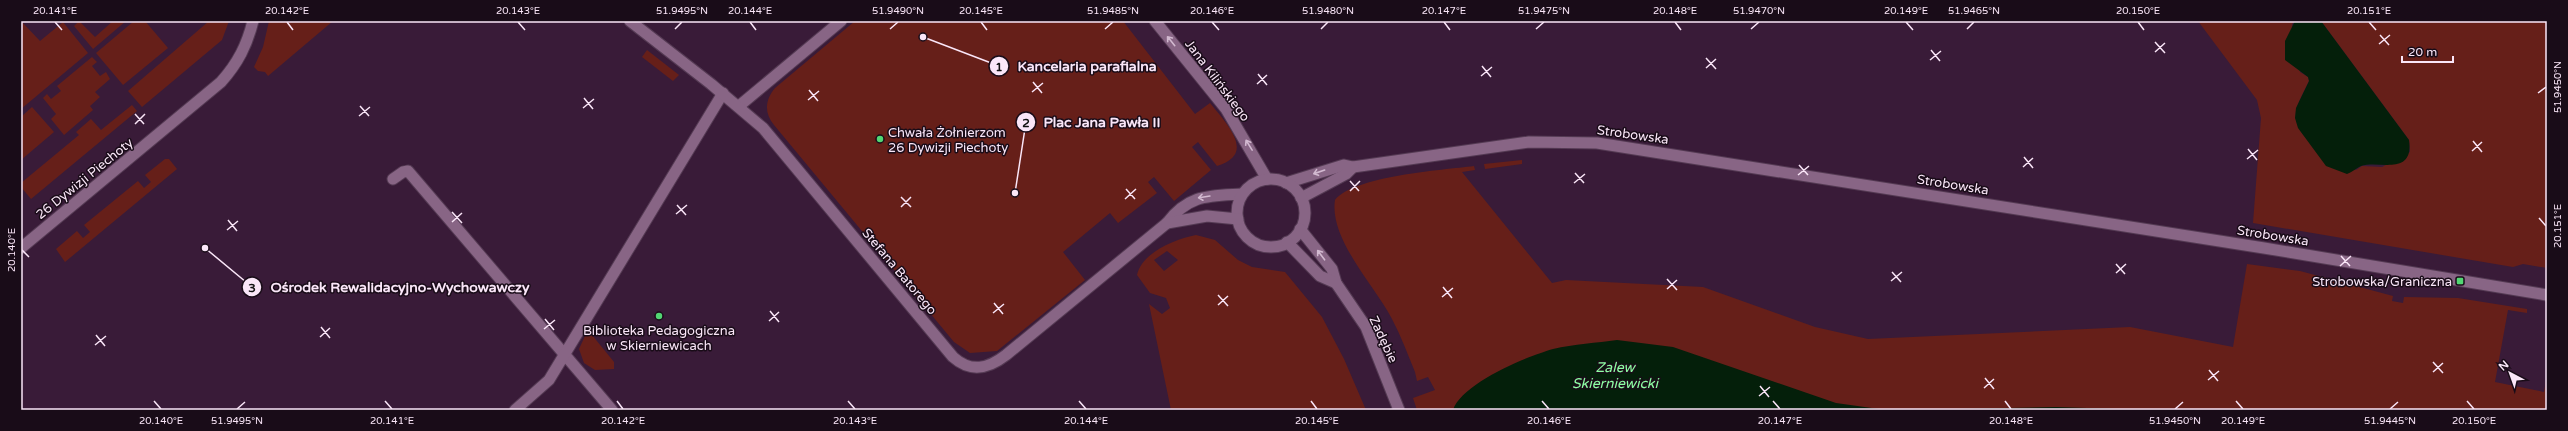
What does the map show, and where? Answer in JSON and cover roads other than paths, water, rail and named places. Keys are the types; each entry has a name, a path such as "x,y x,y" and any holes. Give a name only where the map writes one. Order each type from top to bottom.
{"street":[{"name":"26 Dywizji Piechoty","path":"21,248 221,82 238,62 249,37 253,21"},
{"name":"Stefana Batorego","path":"630,21 739,106 776,142 953,357 969,367 987,367 996,363 1167,223 1177,210 1195,199 1242,194"},
{"path":"739,106 841,21"},
{"name":"Jana Kilińskiego","path":"1155,21 1226,109 1267,179"},
{"path":"515,410 546,384 723,93"},
{"name":"Strobowska","path":"1286,183 1334,166 1353,167 1529,142 1597,143 2264,248 2547,295"},
{"name":"Strobowska","path":"1301,198 1346,174 1353,167"},
{"path":"393,179 402,172 408,172 612,410"},
{"path":"1267,179 1286,183 1301,198 1305,212 1300,229 1287,242 1270,247 1260,245 1244,233 1238,219 1238,204 1242,194 1258,181 1267,179"},
{"name":"Stefana Batorego","path":"1167,223 1207,216 1221,216 1238,219"},
{"name":"Zadębie","path":"1300,229 1332,269 1336,283 1366,327 1399,410"},
{"name":"Zadębie","path":"1287,242 1320,276 1336,283"}],"water":[{"path":"2295,21 2321,21 2409,140 2409,151 2406,159 2401,163 2394,165 2361,166 2347,174 2326,166 2298,128 2295,118 2296,108 2309,81 2308,77 2285,60 2285,41"},
{"name":"Zalew Skierniewicki","path":"1617,340 1673,347 1836,403 1886,410 1453,410 1459,400 1469,390 1497,372 1513,364 1561,347"},
{"path":"2056,407 2149,410 1903,410"}],"place":[{"name":"Kancelaria parafialna","path":"923,37"},
{"name":"Chwała Żołnierzom 26 Dywizji Piechoty","path":"880,139"},
{"name":"Plac Jana Pawła II","path":"1015,193"},
{"name":"Ośrodek Rewalidacyjno-Wychowawczy","path":"205,248"},
{"name":"Strobowska/Graniczna","path":"2460,281"},
{"name":"Biblioteka Pedagogiczna w Skierniewicach","path":"659,316"}]}
